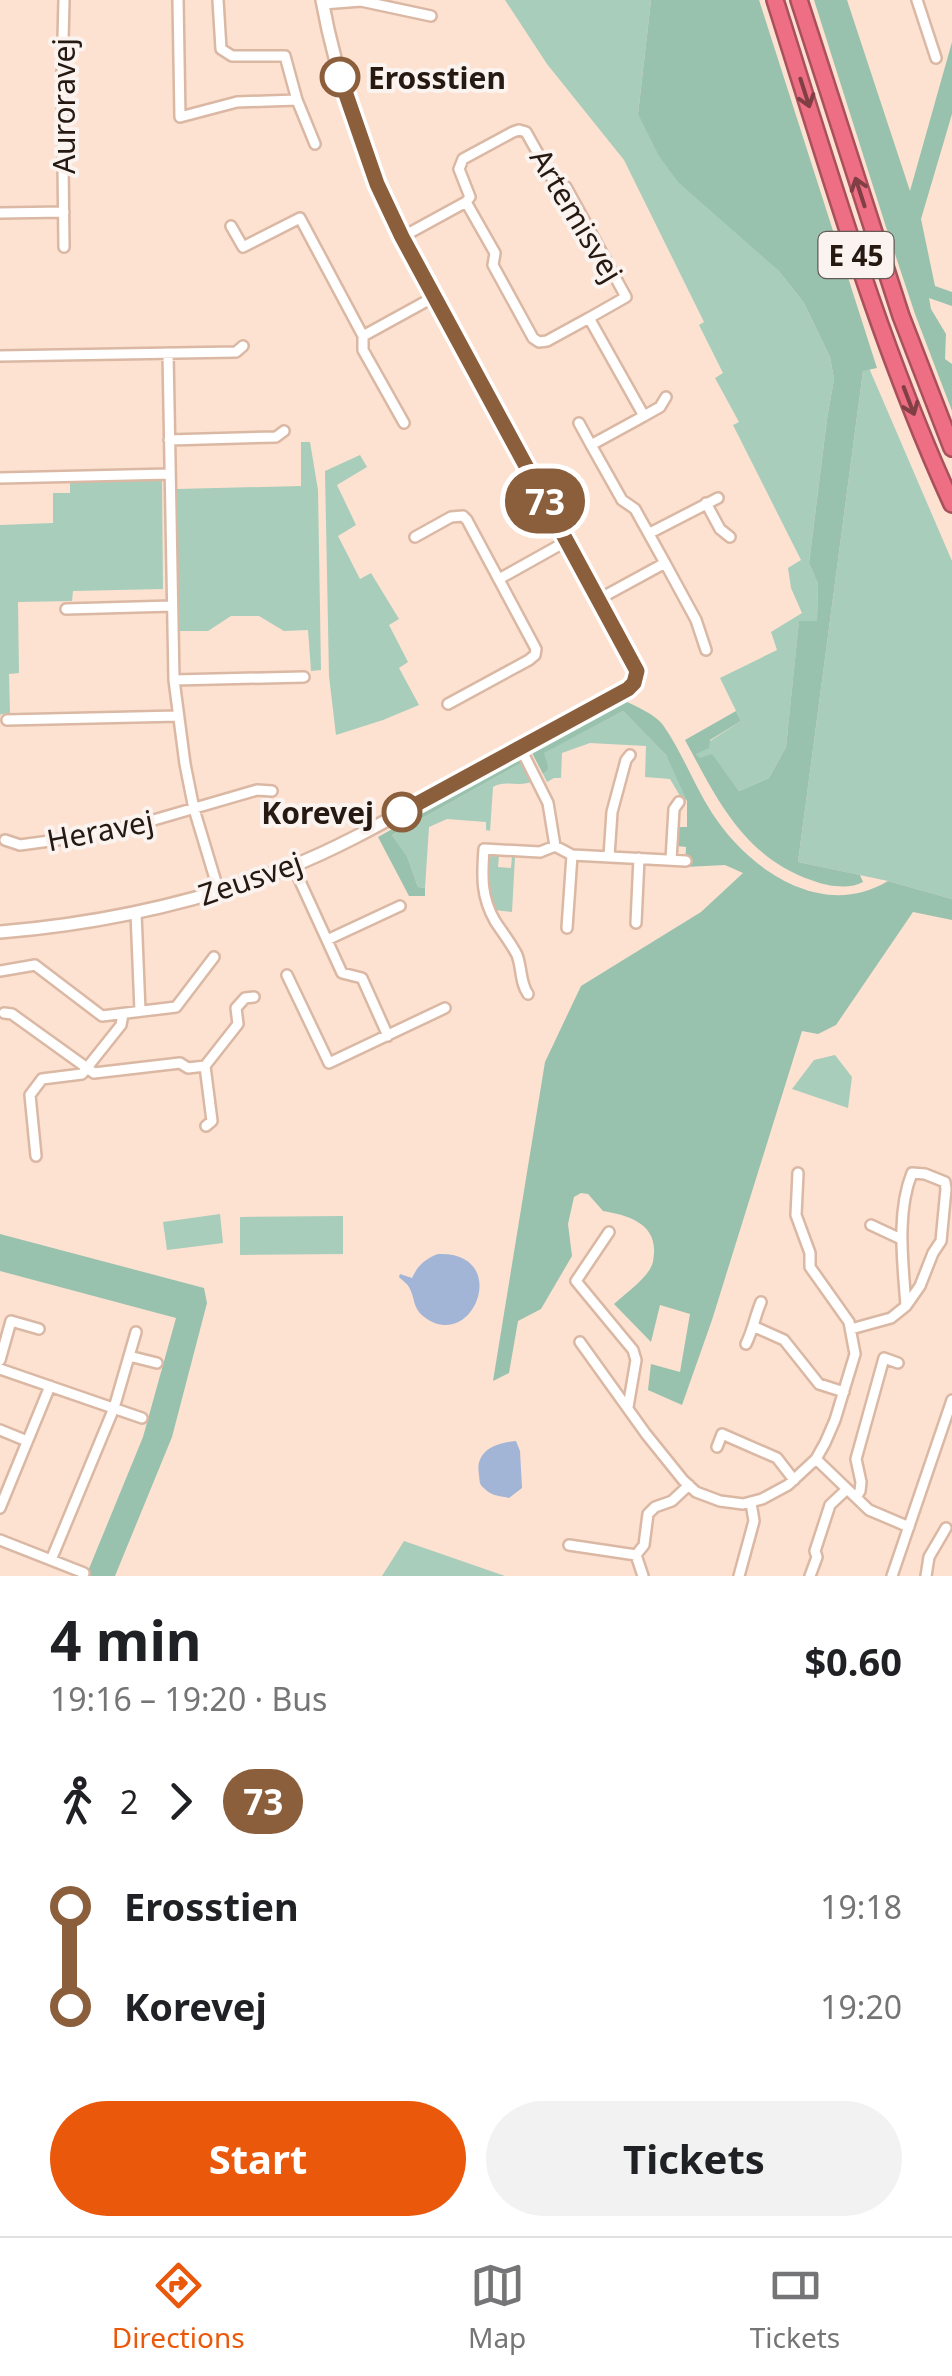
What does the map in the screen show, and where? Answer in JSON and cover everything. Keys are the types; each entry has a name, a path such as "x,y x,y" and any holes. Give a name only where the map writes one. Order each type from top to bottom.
{"highway":[{"name":"E 45","path":"776,0 876,312 952,504"},
{"name":"E 45","path":"799,0 900,316 952,448"}],"street":[{"name":"Auroravej","path":"64,0 64,247"},
{"path":"178,0 180,117 238,102 297,100"},
{"path":"218,0 222,49 232,56 285,56 314,144"},
{"path":"917,0 936,58"},
{"path":"431,16 361,1 322,2 348,102 377,184 434,297 599,598 665,563"},
{"name":"Artemisvej","path":"513,132 526,132 554,182 566,187 630,301 539,342 533,338 493,265 495,254 466,202 470,196 460,169 463,159 513,132"},
{"path":"402,237 466,202"},
{"name":"Auroravej","path":"0,213 64,212"},
{"path":"231,226 243,248 300,218 364,336 363,350 404,423"},
{"path":"364,336 434,297"},
{"name":"Artemisvej","path":"589,318 644,416"},
{"path":"0,356 236,352 243,346"},
{"name":"Heravej","path":"168,353 174,680 194,809 219,892"},
{"path":"591,445 660,406 666,397"},
{"path":"579,423 622,500 635,509 650,533 696,620 706,650"},
{"path":"169,440 276,438 284,431"},
{"path":"0,478 170,474"},
{"path":"650,533 718,498"},
{"path":"706,503 730,537"},
{"path":"415,537 462,516 536,650 535,655 448,704"},
{"path":"499,579 567,541"},
{"name":"Zeusvej","path":"0,932 54,928 136,914 219,892 293,866 384,822 628,689 637,671 599,598"},
{"path":"66,609 172,606"},
{"path":"174,680 304,676"},
{"path":"7,720 178,716"},
{"path":"520,747 548,802 555,846"},
{"path":"609,856 614,800 630,755"},
{"name":"Heravej","path":"4,840 20,845 79,837 133,826 257,790 272,791"},
{"path":"671,860 674,809 679,802"},
{"path":"528,994 515,951 485,902 484,849 540,852 555,846 572,854 686,861"},
{"path":"567,928 572,854"},
{"path":"636,923 639,858"},
{"path":"293,866 342,972 362,978 388,1036"},
{"path":"327,940 400,906"},
{"path":"136,914 140,1012"},
{"path":"0,971 35,965 102,1016 176,1008 214,957"},
{"path":"287,975 329,1063 444,1008"},
{"path":"4,1013 12,1014 94,1073 180,1062 188,1068 205,1066 238,1024 236,1008 245,998 254,997"},
{"path":"36,1156 30,1095 42,1079 82,1074 121,1025 123,1014"},
{"path":"205,1066 212,1122 206,1126"},
{"path":"580,1342 689,1485 700,1494 720,1502 750,1502 777,1492 794,1480 826,1443 855,1354 851,1329 810,1267 810,1254 796,1215 798,1173"},
{"path":"851,1329 891,1318 906,1306 942,1241 945,1182 925,1174 912,1173 907,1186 901,1239 906,1306"},
{"path":"871,1225 901,1239"},
{"path":"609,1232 576,1281 633,1350 636,1360 628,1407"},
{"path":"746,1344 761,1302"},
{"path":"0,1360 6,1319 40,1329"},
{"path":"754,1327 784,1340 819,1384 844,1392"},
{"path":"52,1560 114,1408 136,1332"},
{"path":"871,1354 898,1363"},
{"path":"130,1356 157,1363"},
{"path":"856,1497 861,1482 856,1459 884,1358"},
{"path":"0,1369 142,1418"},
{"path":"0,1508 50,1386"},
{"path":"892,1576 952,1400"},
{"path":"0,1430 28,1442"},
{"path":"716,1447 722,1434 777,1458 794,1480"},
{"path":"816,1459 869,1510 909,1527"},
{"path":"636,1555 644,1545 648,1514 672,1501 689,1485"},
{"path":"810,1576 830,1505 847,1489"},
{"path":"740,1576 758,1522 750,1502"},
{"path":"926,1576 928,1557 946,1528"},
{"path":"0,1540 84,1574"},
{"path":"568,1545 636,1555"},
{"path":"636,1555 643,1576"}],"green space":[{"path":"505,0 651,0 638,114 778,270 804,303 830,357 834,379 809,563 818,584 817,622 799,622 786,747 769,778 739,791 712,755 700,759 696,754 741,721 720,678 777,650 771,632 802,613 791,588 788,568 801,560 733,425 739,422 715,378 723,373 699,325 704,322 624,160 547,64"},
{"path":"651,0 759,0 877,368 863,371 798,862 860,875 863,882 851,886 817,882 787,870 767,856 734,823 685,740 736,711 741,721 710,740 709,748 696,754 700,758 712,754 739,791 769,778 786,747 799,621 817,621 818,584 809,563 834,379 830,357 804,303 778,270 678,182 659,156 638,114"},
{"path":"814,0 847,0 910,191 952,42 952,114 921,219 935,286 952,292 952,306 929,298 946,334 945,359 952,364 952,411 915,314"},
{"path":"869,368 952,561 952,899 798,862 863,371"},
{"path":"301,442 310,442 318,490 321,670 311,671 308,630 284,631 259,616 231,616 208,631 179,631 177,489 301,486"},
{"path":"360,455 367,467 337,485 356,525 338,536 360,579 371,573 399,619 389,625 408,662 399,668 419,705 336,735 329,676 325,471"},
{"path":"162,480 163,589 73,591 72,601 18,602 19,673 9,674 10,714 0,716 0,525 53,523 53,493 70,493 70,482"},
{"path":"624,700 663,725 712,813 745,853 766,870 813,892 863,892 888,881 952,899 952,920 913,912 836,1025 818,1034 802,1031 682,1405 648,1390 651,1364 680,1372 690,1314 660,1305 651,1342 614,1304 650,1269 653,1243 638,1222 603,1211 588,1194 581,1193 574,1197 568,1224 572,1256 541,1309 518,1321 509,1373 493,1381 545,1062 581,986 701,912 743,873 725,865 685,867 686,847 677,846 679,827 687,827 687,801 666,755 623,711 544,753 548,766 543,774 531,751"},
{"path":"623,711 666,755 688,801 680,796 670,779 645,777 646,746 590,743 562,753 561,778 547,782 543,753"},
{"path":"521,757 523,762 392,835 407,856 418,887 425,888 425,896 409,896 378,837"},
{"path":"523,762 533,781 493,787 490,831 486,830 486,822 447,819 429,827 425,888 418,887 407,856 392,835"},
{"path":"499,856 498,867 511,868 512,856 515,857 512,912 494,910 488,897 487,860"},
{"path":"835,1055 852,1077 848,1108 792,1089 814,1060"},
{"path":"220,1214 223,1243 167,1250 163,1222"},
{"path":"343,1216 343,1254 240,1255 240,1217"},
{"path":"0,1234 204,1288 207,1303 172,1437 115,1576 86,1576 143,1437 176,1318 0,1271"},
{"path":"404,1541 505,1576 382,1576"}],"water":[{"path":"438,1254 461,1257 474,1268 479,1283 477,1299 457,1323 441,1325 423,1316 409,1287 399,1277 400,1274 412,1278 422,1263"},
{"path":"516,1441 522,1488 509,1498 491,1494 480,1484 480,1460 494,1446"}],"bus line":[{"name":"73","path":"340,77 377,184 402,237 637,671 628,689 402,812"}],"place":[{"name":"Erosstien","path":"340,77"},
{"name":"Korevej","path":"402,812"}]}
